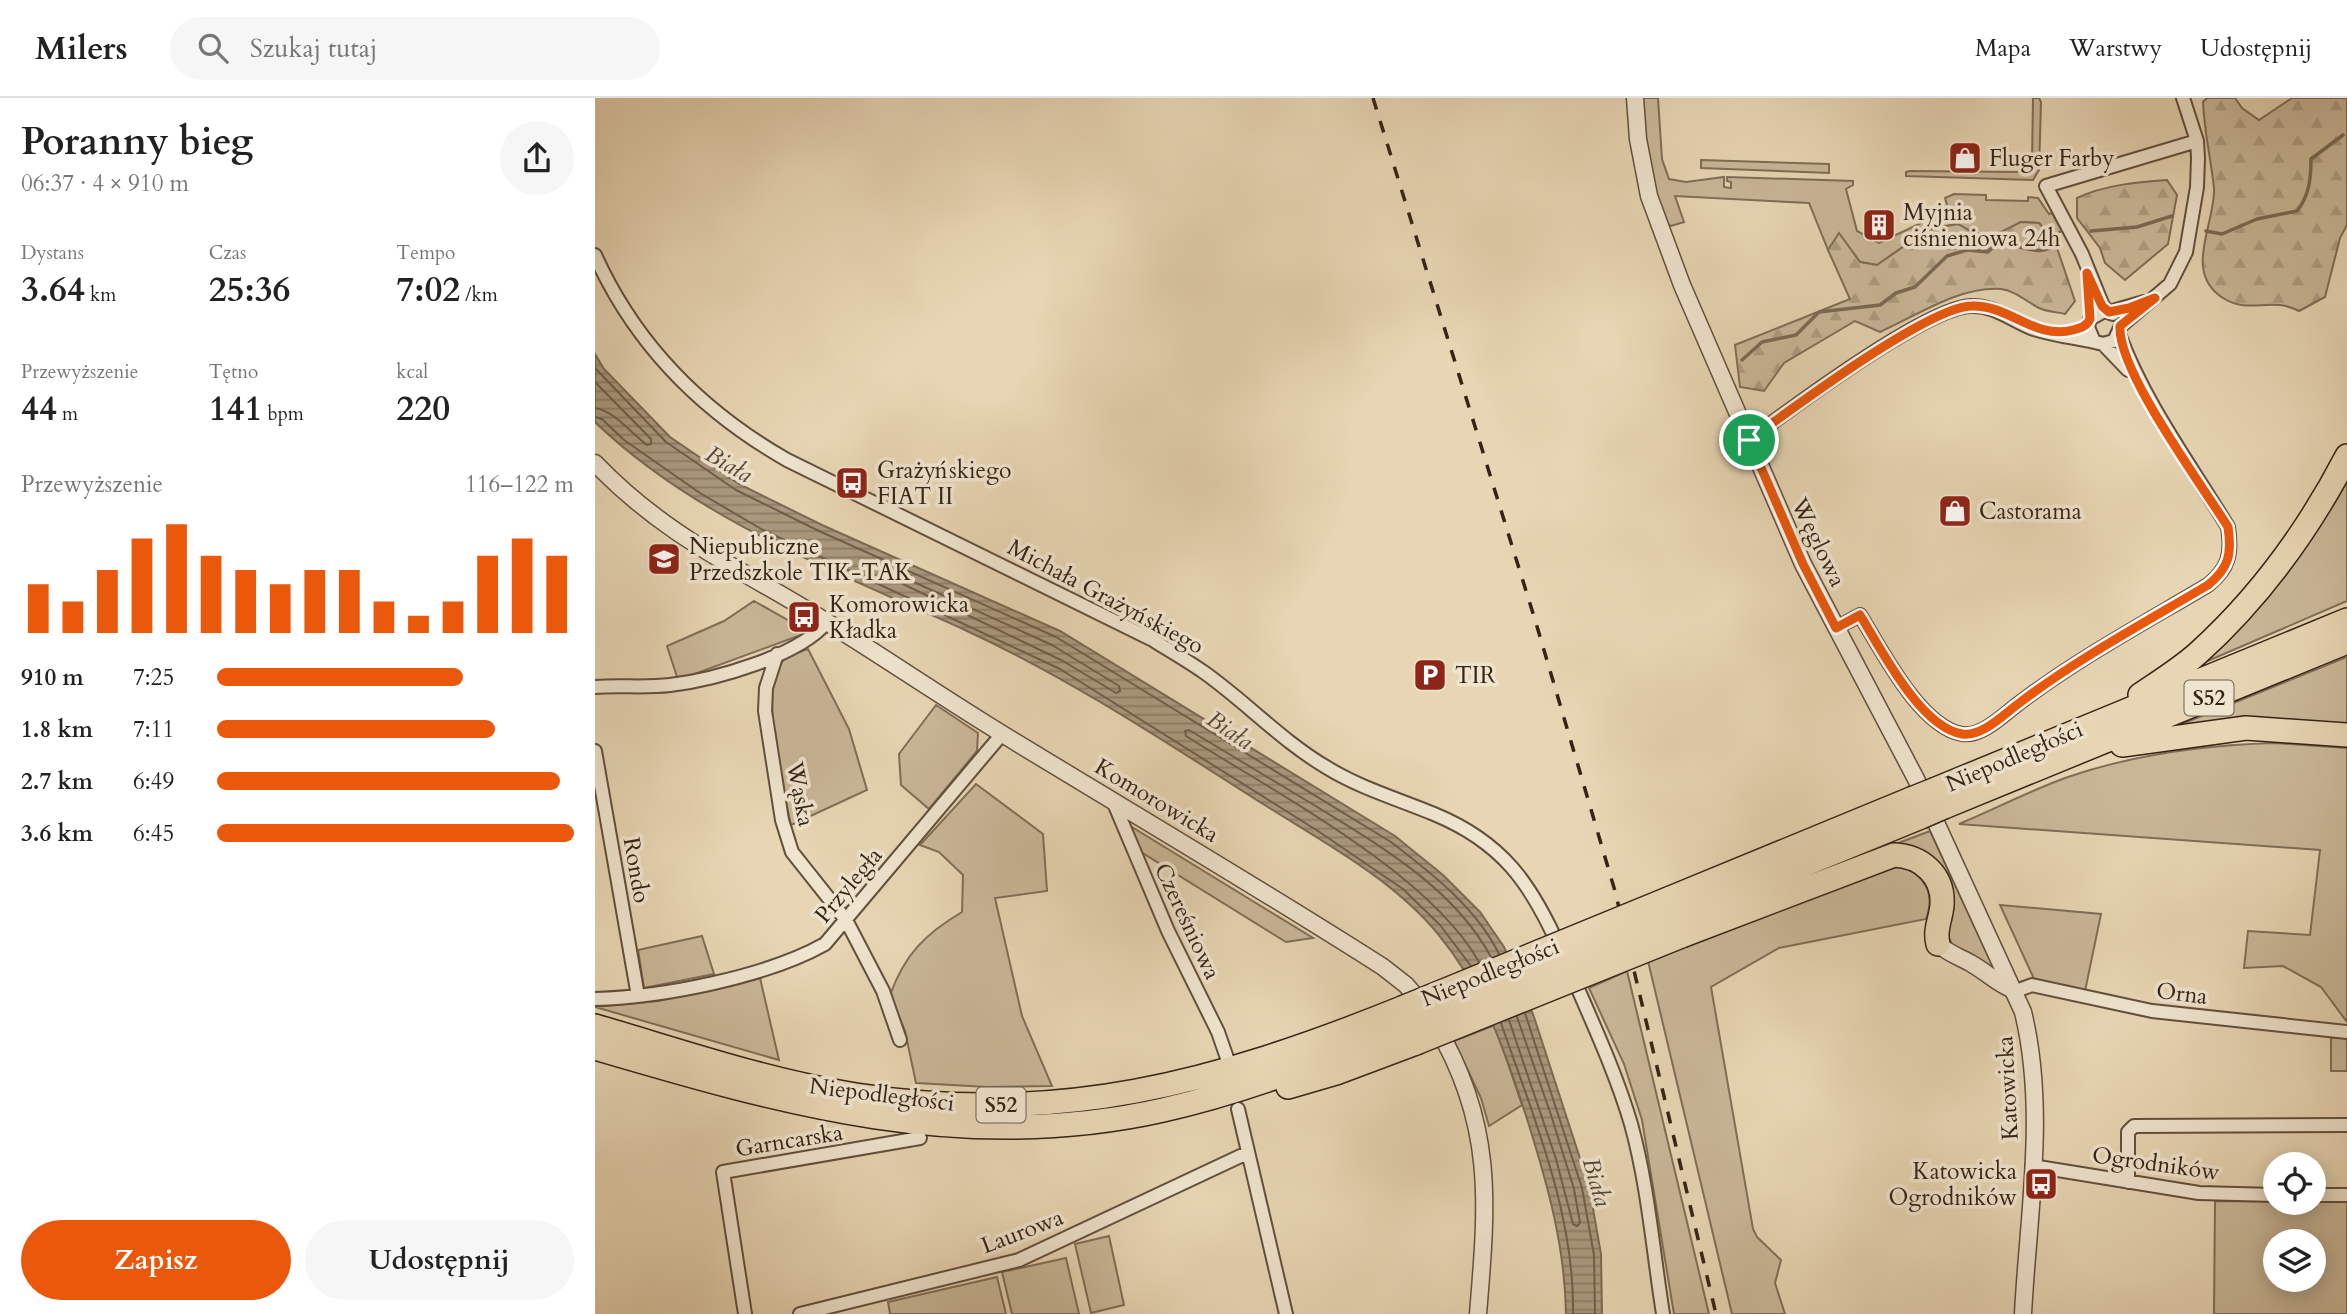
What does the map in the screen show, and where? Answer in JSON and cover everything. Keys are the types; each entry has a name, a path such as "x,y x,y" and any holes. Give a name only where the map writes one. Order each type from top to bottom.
{"highway":[{"path":"2105,718 2195,656 2222,629 2281,559 2313,515 2347,456"},
{"name":"Niepodległości","path":"595,1048 753,1094 850,1115 904,1122 1007,1127 1109,1119 1181,1106 1289,1073 1676,917 1940,798 2105,718 2347,620"},
{"name":"Niepodległości","path":"1940,798 2071,755 2347,642"},
{"path":"2071,755 2158,738 2246,728 2347,734"},
{"path":"1676,917 1894,855 1910,856 1926,864 1942,892 1936,931 1938,944"},
{"name":"Niepodległości","path":"595,1026 757,1073 855,1095 955,1105 1010,1105 1111,1097 1203,1078 1273,1057 1408,1026"}],"street":[{"name":"Węglowa","path":"1635,98 1642,165 1658,224 1798,555 1902,750 1943,835"},
{"path":"1749,440 1814,392 1939,314 1971,306 1999,311 2029,327 2050,333 2114,341 2120,330 2171,284 2186,252 2197,187 2197,141 2183,98"},
{"path":"2141,387 2117,318 2102,306 2087,273 2082,254 2046,186 2197,141"},
{"name":"Michała Grażyńskiego","path":"595,255 626,312 677,378 739,429 770,450 1151,639 1205,673 1277,734 1328,768 1359,785 1456,824 1486,842 1515,869 1537,899 1547,920 1619,1088 1639,1160 1663,1314"},
{"path":"1836,628 1860,615 1913,698 1942,725 1964,734 1986,728 2038,688 2208,585 2224,572 2231,549 2228,527 2141,387 2098,341 2089,321 2087,273"},
{"path":"2050,333 2067,332 2089,321 2096,314 2129,308 2155,298"},
{"name":"Komorowicka","path":"595,463 619,489 662,525 704,553 827,622 1002,734 1234,873 1383,967 1406,985 1425,1008 1464,1080 1478,1122 1484,1158 1486,1202 1478,1314"},
{"path":"595,687 670,685 712,676 801,644 818,633 827,622"},
{"name":"Wąska","path":"777,654 766,688 765,710 782,820 792,852 846,920 883,991 900,1040"},
{"name":"Przyległa","path":"595,999 638,996 757,973 797,960 825,944 1002,734"},
{"name":"Rondo","path":"595,751 638,996"},
{"name":"Czereśniowa","path":"1113,801 1144,878 1218,1032 1227,1058"},
{"name":"Katowicka","path":"1943,835 2016,991 2032,1059 2032,1166 2023,1314"},
{"path":"1938,944 1947,953 1985,972 1998,984 2016,991"},
{"name":"Orna","path":"2016,991 2032,985 2153,1011 2347,1032"},
{"path":"1238,1109 1286,1314"},
{"path":"2129,1182 2128,1132 2134,1126 2347,1125"},
{"name":"Garncarska","path":"745,1314 723,1172 920,1138"},
{"name":"Laurowa","path":"803,1314 1019,1261 1247,1153"},
{"name":"Ogrodników","path":"2032,1166 2199,1193 2263,1195"},
{"path":"2326,1195 2347,1195"}],"green space":[{"path":"1642,98 1658,98 1662,159 1669,179 1686,182 1724,177 1724,187 1731,188 1727,177 1853,181 1853,185 1846,189 1857,231 1879,243 1936,216 1947,205 1945,198 1954,194 1986,195 1986,200 2028,201 2028,197 2038,198 2049,214 2052,213 2062,231 2050,236 2039,223 2021,222 1999,234 1978,236 1958,224 1929,229 1877,265 1860,262 1839,234 1828,250 1809,203 1675,196 1684,222 1671,226 1663,219 1652,188"},
{"path":"2033,98 2039,98 2041,102 2039,170 2033,180 1906,176 1906,172 1910,171 2020,172 2021,163 2032,162"},
{"path":"2207,98 2235,98 2242,108 2259,120 2292,98 2347,98 2347,225 2340,238 2325,297 2299,311 2279,305 2251,306 2233,303 2211,287 2205,275 2204,246 2214,188 2203,102"},
{"path":"1701,160 1829,164 1829,173 1701,168"},
{"path":"2167,180 2177,195 2168,244 2125,280 2105,263 2100,248 2077,218 2077,198 2110,187"},
{"path":"2021,222 2039,223 2055,242 2075,301 2065,314 2042,309 2006,290 1986,289 1970,292 1939,303 1880,332 1855,321 1784,363 1764,391 1740,387 1735,345 1850,299 1828,250 1839,233 1860,262 1877,265 1929,229 1958,224 1976,233 1989,235"},
{"path":"2347,479 2347,601 2189,669"},
{"path":"754,601 809,632 678,680 667,646 724,621"},
{"path":"808,649 849,729 867,790 791,825 773,723 773,683 777,669 783,661"},
{"path":"2347,657 2347,726 2167,730"},
{"path":"936,705 978,733 977,751 929,809 901,785 899,754"},
{"path":"2275,743 2347,748 2347,1022 2321,987 2283,966 2244,968 2248,931 2310,935 2320,850 1959,824 2054,782 2119,762 2196,749"},
{"path":"976,784 1043,834 1047,891 995,898 1022,1016 1052,1086 988,1087 916,1083 905,1031 890,995 902,968 918,946 937,928 962,912 963,875 939,852 920,845"},
{"path":"1127,824 1313,938 1286,942 1141,852"},
{"path":"1930,831 1996,973 1952,944 1948,936 1951,907 1893,845"},
{"path":"1901,864 1916,874 1926,886 1930,901 1926,919 1779,948 1711,987 1753,1229 1757,1237 1781,1260 1775,1283 1785,1314 1732,1314 1648,961"},
{"path":"2000,905 2101,914 2085,991 2034,979"},
{"path":"702,936 714,974 644,988 638,950"},
{"path":"1627,971 1709,1314 1674,1314 1642,1120 1624,1064 1589,988"},
{"path":"760,978 779,1060 595,1007 658,1001"},
{"path":"1495,1025 1522,1105 1489,1126 1481,1098 1454,1041"},
{"path":"2331,1038 2347,1038 2347,1071 2331,1071"},
{"path":"2215,1201 2263,1201 2263,1215 2326,1215 2326,1202 2347,1202 2347,1314 2214,1314"},
{"path":"1109,1236 1124,1305 1091,1313 1075,1244"},
{"path":"1066,1258 1079,1314 1012,1314 1002,1272"},
{"path":"997,1277 1006,1314 890,1314 888,1302"}],"water":[{"path":"595,354 604,369 670,437 739,484 822,525 1060,631 1395,836 1443,875 1480,912 1504,947 1533,1014 1589,1186 1601,1254 1602,1314 1566,1314 1559,1241 1549,1193 1511,1072 1492,1023 1469,978 1438,934 1420,914 1356,863 1081,691 967,631 771,541 678,488 635,457 595,422"}],"waterway":[{"path":"2206,231 2222,234 2257,219 2297,211 2309,187 2311,159 2343,135"},
{"path":"2091,231 2137,227 2172,216"},
{"path":"1742,360 1762,342 1796,335 1819,312 1880,305 1896,293 1915,287 1947,256 1967,250 1988,252 2004,244 2040,250 2058,242"}],"railway":[{"path":"1373,98 1536,623 1615,891 1716,1314"}],"place":[{"name":"Fluger Farby","path":"1965,158"},
{"name":"Myjnia ciśnieniowa 24h","path":"1879,225"},
{"name":"Grażyńskiego FIAT II","path":"852,483"},
{"name":"Castorama","path":"1955,511"},
{"name":"Niepubliczne Przedszkole TIK-TAK","path":"664,559"},
{"name":"Komorowicka Kładka","path":"804,617"},
{"name":"TIR","path":"1430,675"},
{"name":"Katowicka Ogrodników","path":"2041,1184"}],"route":[{"path":"2087,273 2102,306 2109,312 2155,298 2120,326 2119,334 2141,387 2228,527 2231,549 2224,572 2208,585 2038,688 1986,728 1964,734 1942,725 1913,698 1860,615 1836,628 1803,564 1749,440 1814,392 1939,314 1971,306 1999,311 2029,327 2050,333 2080,328 2090,319 2087,273"}],"water label":[{"name":"Biała","path":"729,464"},
{"name":"Biała","path":"1230,730"},
{"name":"Biała","path":"1597,1182"}]}
